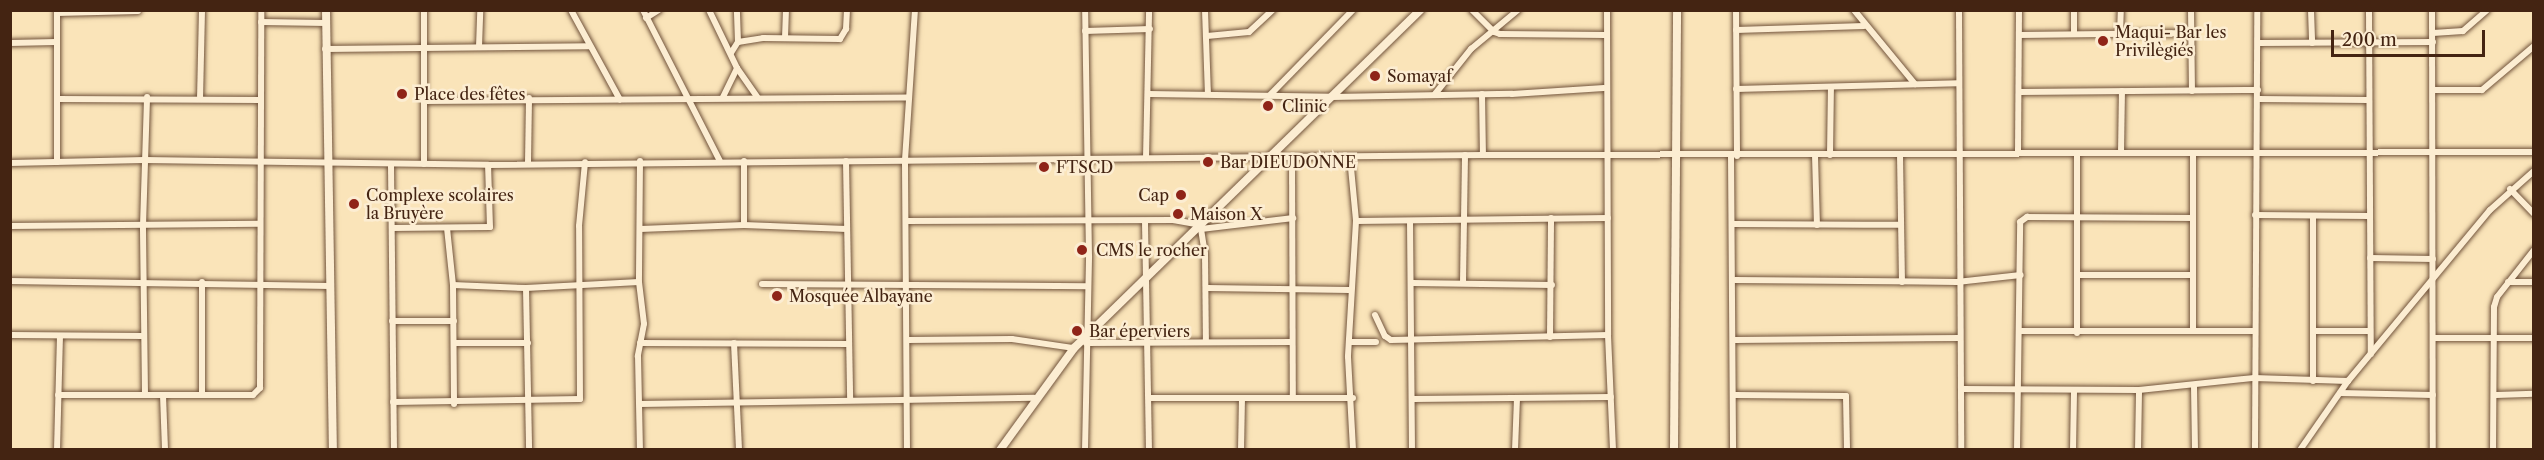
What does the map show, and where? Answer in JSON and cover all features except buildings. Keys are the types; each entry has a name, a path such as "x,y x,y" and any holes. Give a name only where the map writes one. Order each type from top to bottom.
{"street":[{"path":"200,99 202,10"},
{"path":"58,395 202,393 253,395 260,388 261,10"},
{"path":"326,10 333,450"},
{"path":"423,10 424,164"},
{"path":"479,47 480,10"},
{"path":"571,10 620,100"},
{"path":"643,10 686,99 720,160"},
{"path":"646,18 659,10"},
{"path":"709,10 737,68 757,98"},
{"path":"731,53 738,42 737,10"},
{"path":"785,38 786,10"},
{"path":"738,42 785,38 840,39 845,34 847,10"},
{"path":"908,450 905,160 915,10"},
{"path":"1085,10 1088,158 1085,450"},
{"path":"1146,158 1149,10"},
{"path":"1205,10 1208,94"},
{"path":"1207,36 1249,32 1273,10"},
{"path":"1000,450 1034,398 1074,348 1085,340 1149,271 1199,227 1420,10"},
{"path":"1472,10 1494,32 1606,35"},
{"path":"1435,93 1465,56 1518,10"},
{"path":"1607,10 1604,88 1608,218 1608,335 1613,450"},
{"path":"1674,450 1678,156 1677,10"},
{"path":"1733,450 1736,10"},
{"path":"1854,10 1864,26 1914,84"},
{"path":"1953,10 1959,14 1960,152 1957,282 1962,389 1960,450"},
{"path":"2018,153 2019,10"},
{"path":"2074,10 2074,34"},
{"path":"2120,34 2121,10"},
{"path":"2192,10 2192,91"},
{"path":"2255,450 2254,154 2258,99 2257,10"},
{"path":"2312,10 2313,43"},
{"path":"2368,10 2371,354"},
{"path":"2432,10 2435,279 2433,450"},
{"path":"2433,33 2463,31 2487,10"},
{"path":"57,162 57,12 138,11"},
{"path":"1270,95 1351,11"},
{"path":"261,22 326,23"},
{"path":"1736,30 1864,26"},
{"path":"1085,31 1150,29"},
{"path":"2019,35 2192,33"},
{"path":"10,43 56,42"},
{"path":"2258,43 2433,42"},
{"path":"325,49 590,46"},
{"path":"2433,90 2482,90 2534,46"},
{"path":"723,96 737,68"},
{"path":"1737,89 1958,83"},
{"path":"1830,155 1831,87"},
{"path":"1149,94 1332,97 1435,93 1482,94 1604,88"},
{"path":"2019,92 2258,90"},
{"path":"2121,153 2122,91"},
{"path":"1482,94 1483,154"},
{"path":"424,101 529,98 686,99 723,96 908,98"},
{"path":"145,394 143,226 147,97"},
{"path":"58,99 147,97 261,100"},
{"path":"528,163 529,98"},
{"path":"2258,99 2368,100"},
{"path":"10,163 144,160 328,165 488,165 720,160 1269,158 1483,154 1900,155 1960,152 2433,155 2530,152 2534,145"},
{"path":"2077,153 2077,333"},
{"path":"2193,154 2193,331"},
{"path":"1463,283 1465,155"},
{"path":"1815,155 1816,225"},
{"path":"1900,155 1899,225 1902,282"},
{"path":"1292,157 1293,398"},
{"path":"1350,157 1356,221 1350,290 1349,342 1353,398 1353,450"},
{"path":"744,160 744,225"},
{"path":"639,161 639,282 644,324 640,343 640,450"},
{"path":"846,161 850,399"},
{"path":"393,402 454,404 580,399 579,226 585,162"},
{"path":"391,165 394,450"},
{"path":"392,228 490,227 488,165"},
{"path":"2300,450 2348,381 2510,189 2534,171"},
{"path":"2510,189 2534,214"},
{"path":"2255,215 2369,216"},
{"path":"2313,216 2313,381"},
{"path":"1356,221 1410,221 1464,217 1608,218"},
{"path":"906,220 1145,222 1199,227 1293,218"},
{"path":"1550,337 1551,218"},
{"path":"2017,450 2022,331 2019,225 2023,219 2192,218"},
{"path":"1410,221 1412,450"},
{"path":"1145,222 1149,271 1149,450"},
{"path":"10,226 260,224"},
{"path":"1734,224 1899,225"},
{"path":"640,230 744,225 847,229"},
{"path":"1199,227 1207,288 1206,342"},
{"path":"447,228 453,285 454,404"},
{"path":"2493,450 2496,395 2495,302 2534,250"},
{"path":"2370,258 2433,259"},
{"path":"1735,280 1957,282 2020,275"},
{"path":"2078,275 2193,275"},
{"path":"10,281 144,284 202,282 330,286"},
{"path":"202,282 202,393"},
{"path":"453,285 526,288 639,282"},
{"path":"2508,282 2534,282"},
{"path":"762,284 1087,286"},
{"path":"1412,284 1552,285"},
{"path":"1207,288 1291,287 1350,290"},
{"path":"526,288 530,402 529,450"},
{"path":"1375,315 1388,338 1412,340 1608,335"},
{"path":"392,321 454,321"},
{"path":"2022,331 2077,333 2255,331"},
{"path":"2313,332 2370,331"},
{"path":"10,335 143,336"},
{"path":"57,450 60,337"},
{"path":"1735,340 1960,338"},
{"path":"2434,338 2534,338"},
{"path":"907,340 1012,339 1074,348"},
{"path":"1085,340 1292,342"},
{"path":"1349,342 1376,342"},
{"path":"454,343 528,343"},
{"path":"640,343 849,344"},
{"path":"734,343 739,450"},
{"path":"1962,389 2139,390 2254,378 2348,381"},
{"path":"2194,386 2195,450"},
{"path":"2138,450 2139,390"},
{"path":"2073,450 2074,391"},
{"path":"2340,393 2433,395"},
{"path":"2496,395 2534,394"},
{"path":"163,395 165,450"},
{"path":"1735,395 1846,396 1847,450"},
{"path":"1413,399 1611,397"},
{"path":"640,404 908,398 1034,398"},
{"path":"1149,398 1353,398"},
{"path":"1515,450 1516,398"},
{"path":"1241,450 1242,399"}],"place":[{"name":"Maqui- Bar les Privilègiés","path":"2103,41"},
{"name":"Somayaf","path":"1375,76"},
{"name":"Place des fêtes","path":"402,94"},
{"name":"Clinic","path":"1268,106"},
{"name":"Bar DIEUDONNE","path":"1208,162"},
{"name":"FTSCD","path":"1044,167"},
{"name":"Cap","path":"1181,195"},
{"name":"Complexe scolaires la Bruyère","path":"354,204"},
{"name":"Maison X","path":"1178,214"},
{"name":"CMS le rocher","path":"1082,250"},
{"name":"Mosquée Albayane","path":"777,296"},
{"name":"Bar éperviers","path":"1077,331"}]}
